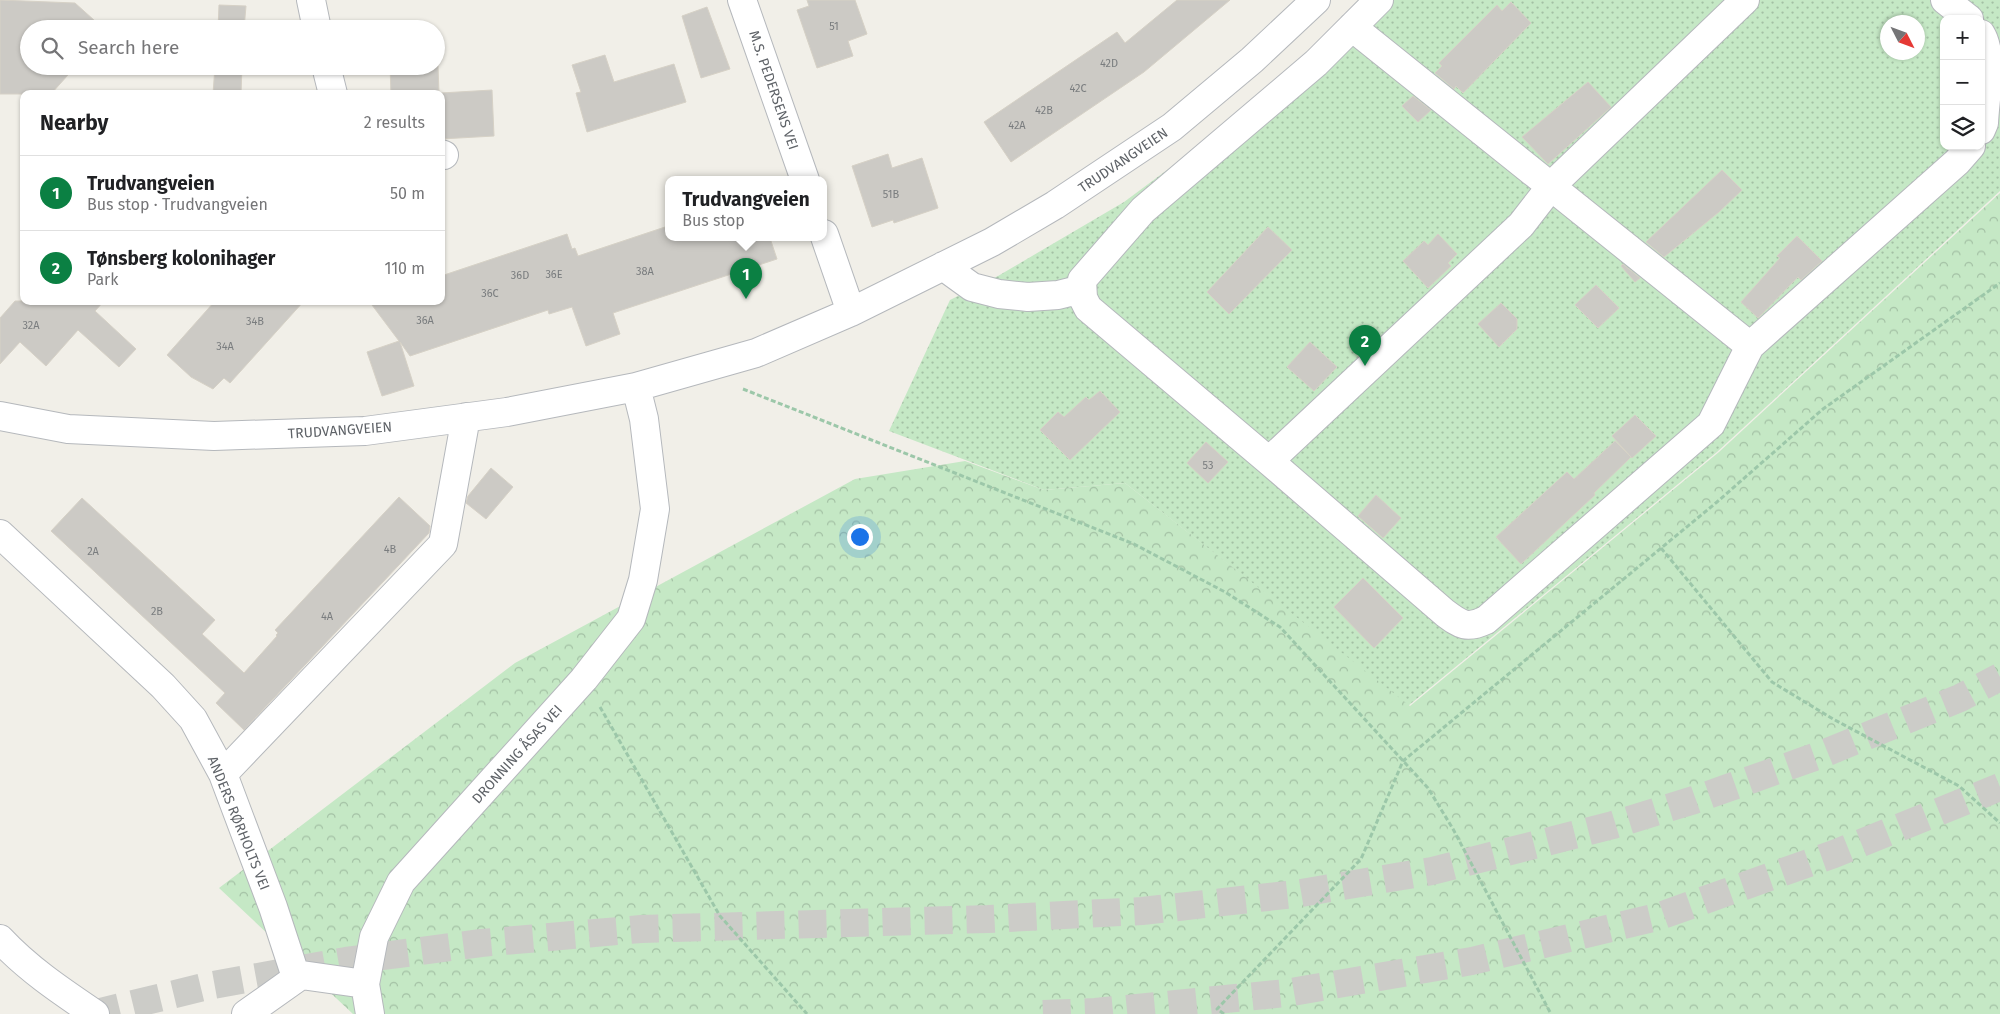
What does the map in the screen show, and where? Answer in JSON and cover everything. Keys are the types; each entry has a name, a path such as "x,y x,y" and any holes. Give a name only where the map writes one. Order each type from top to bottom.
{"street":[{"path":"311,0 316,20"},
{"name":"M.S. PEDERSENS VEI","path":"742,0 804,176"},
{"name":"TRUDVANGVEIEN","path":"0,416 68,429 214,436 365,431 507,412 636,387 756,353 850,312 992,242 1055,205 1172,127 1252,60 1316,0"},
{"path":"1379,0 1310,69 1143,210 1082,280 1082,298 1088,308 1460,624 1474,626 1486,620 1711,424 1750,346 1957,162 1968,150"},
{"path":"1270,461 1521,226 1552,185 1745,0"},
{"path":"1945,0 1964,15"},
{"path":"1352,27 1552,185 1750,346"},
{"path":"1985,40 1988,63 1985,108"},
{"path":"328,75 332,90"},
{"path":"826,241 850,312"},
{"path":"943,266 972,287 999,294 1028,297 1058,294 1082,288"},
{"name":"DRONNING ÅSAS VEI","path":"365,984 374,936 401,882 584,679 631,618 643,580 655,508 644,419 636,387"},
{"path":"223,774 443,544 466,417"},
{"name":"ANDERS RØRHOLTS VEI","path":"0,534 163,686 193,719 223,774 273,907 295,974 365,984"},
{"path":"0,939 50,984 95,1014"},
{"path":"246,1014 301,975 365,984 370,1014"}],"path":[{"path":"1224,1014 1217,1009 1361,859 1403,761 1717,502 1823,409 2000,283"},
{"path":"741,389 1134,544 1225,592 1280,627 1428,788 1453,829 1551,1014"},
{"path":"1661,548 1772,682 1832,719 1959,786 2000,823"},
{"path":"584,679 720,916 807,1014"}],"green space":[{"path":"1363,0 2000,0 2000,191 1717,452 1408,706 1125,483 1044,490 889,431 950,300 998,276 1124,202 1241,115"},
{"path":"2000,193 2000,1014 353,1014 219,888 515,663 855,479 965,461 1044,490 1125,483 1410,706 1719,452"}],"building":[{"path":"0,0 75,3 94,20 20,20 20,75 68,75 55,90 20,90 20,94 0,94"},
{"path":"807,0 855,0 867,34 848,41 853,56 817,68 797,10 809,6"},
{"path":"1177,0 1230,0 1144,72 1011,162 984,122 1117,32 1125,43"},
{"path":"1511,2 1531,23 1463,93 1456,86 1454,89 1435,73 1442,66 1439,63 1497,5 1502,11"},
{"path":"219,5 246,6 245,20 218,20"},
{"path":"707,7 730,69 701,78 682,16"},
{"path":"605,55 614,82 674,64 686,102 587,132 576,93 581,92 572,65"},
{"path":"214,75 242,75 241,90 213,90"},
{"path":"390,75 438,75 439,90 391,90"},
{"path":"1588,82 1611,107 1548,164 1522,137"},
{"path":"492,90 494,136 445,139 445,93"},
{"path":"1413,96 1431,110 1418,122 1402,106"},
{"path":"888,154 892,168 922,158 938,208 894,223 893,220 872,227 852,166"},
{"path":"1722,170 1742,190 1719,212 1664,257 1646,242"},
{"path":"665,227 665,241 771,241 777,259 613,313 620,334 586,346 572,307 549,314 548,310 410,356 400,342 414,386 382,396 367,352 399,341 372,305 445,305 445,275 567,234 572,249 575,248 578,256"},
{"path":"1268,227 1292,250 1229,314 1207,292"},
{"path":"1438,234 1457,254 1448,263 1451,266 1428,288 1403,261 1424,241 1428,245"},
{"path":"1797,236 1822,261 1801,280 1798,277 1758,318 1741,302 1780,258 1777,256"},
{"path":"1623,264 1640,278 1635,282 1621,266"},
{"path":"1596,285 1619,308 1598,328 1575,305"},
{"path":"15,301 20,301 20,305 100,305 95,311 136,349 119,367 78,330 46,366 20,342 0,364 0,318"},
{"path":"1501,303 1517,319 1517,329 1499,347 1478,324"},
{"path":"211,305 300,305 230,383 224,378 213,389 191,377 167,355"},
{"path":"1310,342 1337,367 1314,391 1287,367"},
{"path":"1100,391 1120,412 1070,460 1040,430 1058,412 1064,417 1086,397 1089,400"},
{"path":"1635,415 1656,436 1632,458 1612,436"},
{"path":"1615,441 1631,457 1594,493 1595,495 1521,564 1496,537 1567,472 1574,479"},
{"path":"1206,442 1228,462 1208,483 1187,463"},
{"path":"491,468 513,487 486,519 466,503 468,496"},
{"path":"1376,495 1401,518 1383,538 1358,516"},
{"path":"399,497 430,526 429,533 244,730 216,703 225,693 51,531 82,498 215,620 202,634 244,673 277,636 278,633 275,630"},
{"path":"1363,578 1403,618 1374,648 1334,607"}],"tunnel":[{"path":"92,1014 208,986 346,961 481,943 641,929 988,919 1142,911 1295,894 1432,871 1613,825 1694,800 1820,755 1960,698 2000,677"},
{"path":"1043,1014 1095,1012 1286,993 1472,961 1657,917 1834,854 2000,787"}],"place":[{"name":"Trudvangveien","path":"746,299"},
{"name":"Tønsberg kolonihager","path":"1365,366"}]}
